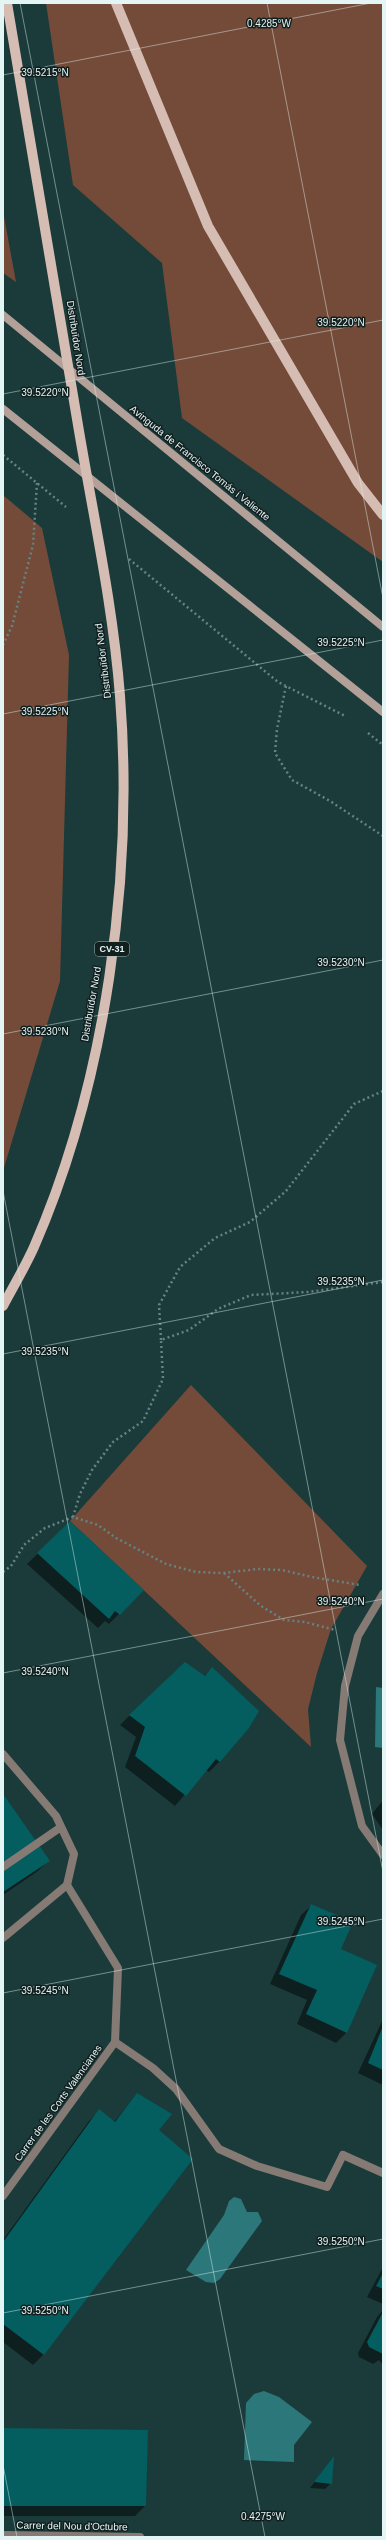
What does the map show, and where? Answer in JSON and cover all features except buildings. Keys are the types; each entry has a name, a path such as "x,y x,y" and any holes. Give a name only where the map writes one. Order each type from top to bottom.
{"main road":[{"name":"Distribuïdor Nord","path":"3,1306 33,1247 63,1170 86,1094 103,1008 116,923 124,811 120,696 105,575 7,3"},
{"path":"116,3 208,226 358,483 383,515"},
{"name":"Avinguda de Francisco Tomás i Valiente","path":"3,315 383,627"},
{"path":"3,409 383,712"}],"street":[{"path":"383,1594 358,1636 345,1686 340,1740 362,1826 383,1855"},
{"path":"3,1754 56,1816 74,1854 67,1885 3,1938"},
{"path":"3,1867 61,1827"},
{"path":"67,1885 118,1968 115,2042 153,2068 176,2089 219,2149 257,2166 327,2186 342,2155 383,2173"},
{"name":"Carrer de les Corts Valencianes","path":"3,2196 115,2042"},
{"name":"Carrer del Nou d'Octubre","path":"3,2535 140,2537"}],"path":[{"path":"3,455 69,510"},
{"path":"3,645 12,626 33,545 37,483"},
{"path":"125,555 272,677 286,686 348,718"},
{"path":"286,686 277,729 275,753 292,780 330,801 383,836"},
{"path":"366,731 383,745"},
{"path":"73,1517 80,1494 92,1470 113,1442 143,1421 163,1379 159,1305 180,1267 215,1238 250,1222 286,1190 354,1104 383,1092"},
{"path":"161,1340 189,1330 218,1309 251,1295 308,1292 383,1282"},
{"path":"3,1572 11,1566 24,1545 45,1528 73,1517 98,1525 116,1538 166,1564 196,1572 223,1573 258,1569 282,1570 312,1577 367,1586"},
{"path":"223,1573 260,1606 284,1620 305,1622 358,1636"}],"shaded area":[{"path":"46,3 383,3 383,562 182,418 162,263 73,185"},
{"path":"3,211 16,282 3,273"},
{"path":"3,495 42,528 69,655 60,981 3,1171"},
{"path":"191,1385 367,1566 331,1629 317,1673 308,1709 311,1747 70,1521"}],"water":[{"path":"376,1687 383,1688 383,1748 375,1747"},
{"path":"234,2197 241,2199 247,2212 258,2212 262,2221 220,2279 214,2283 206,2282 186,2270 224,2215 229,2201"},
{"path":"264,2391 279,2397 312,2422 294,2445 294,2462 244,2460 246,2403 254,2394"}]}
